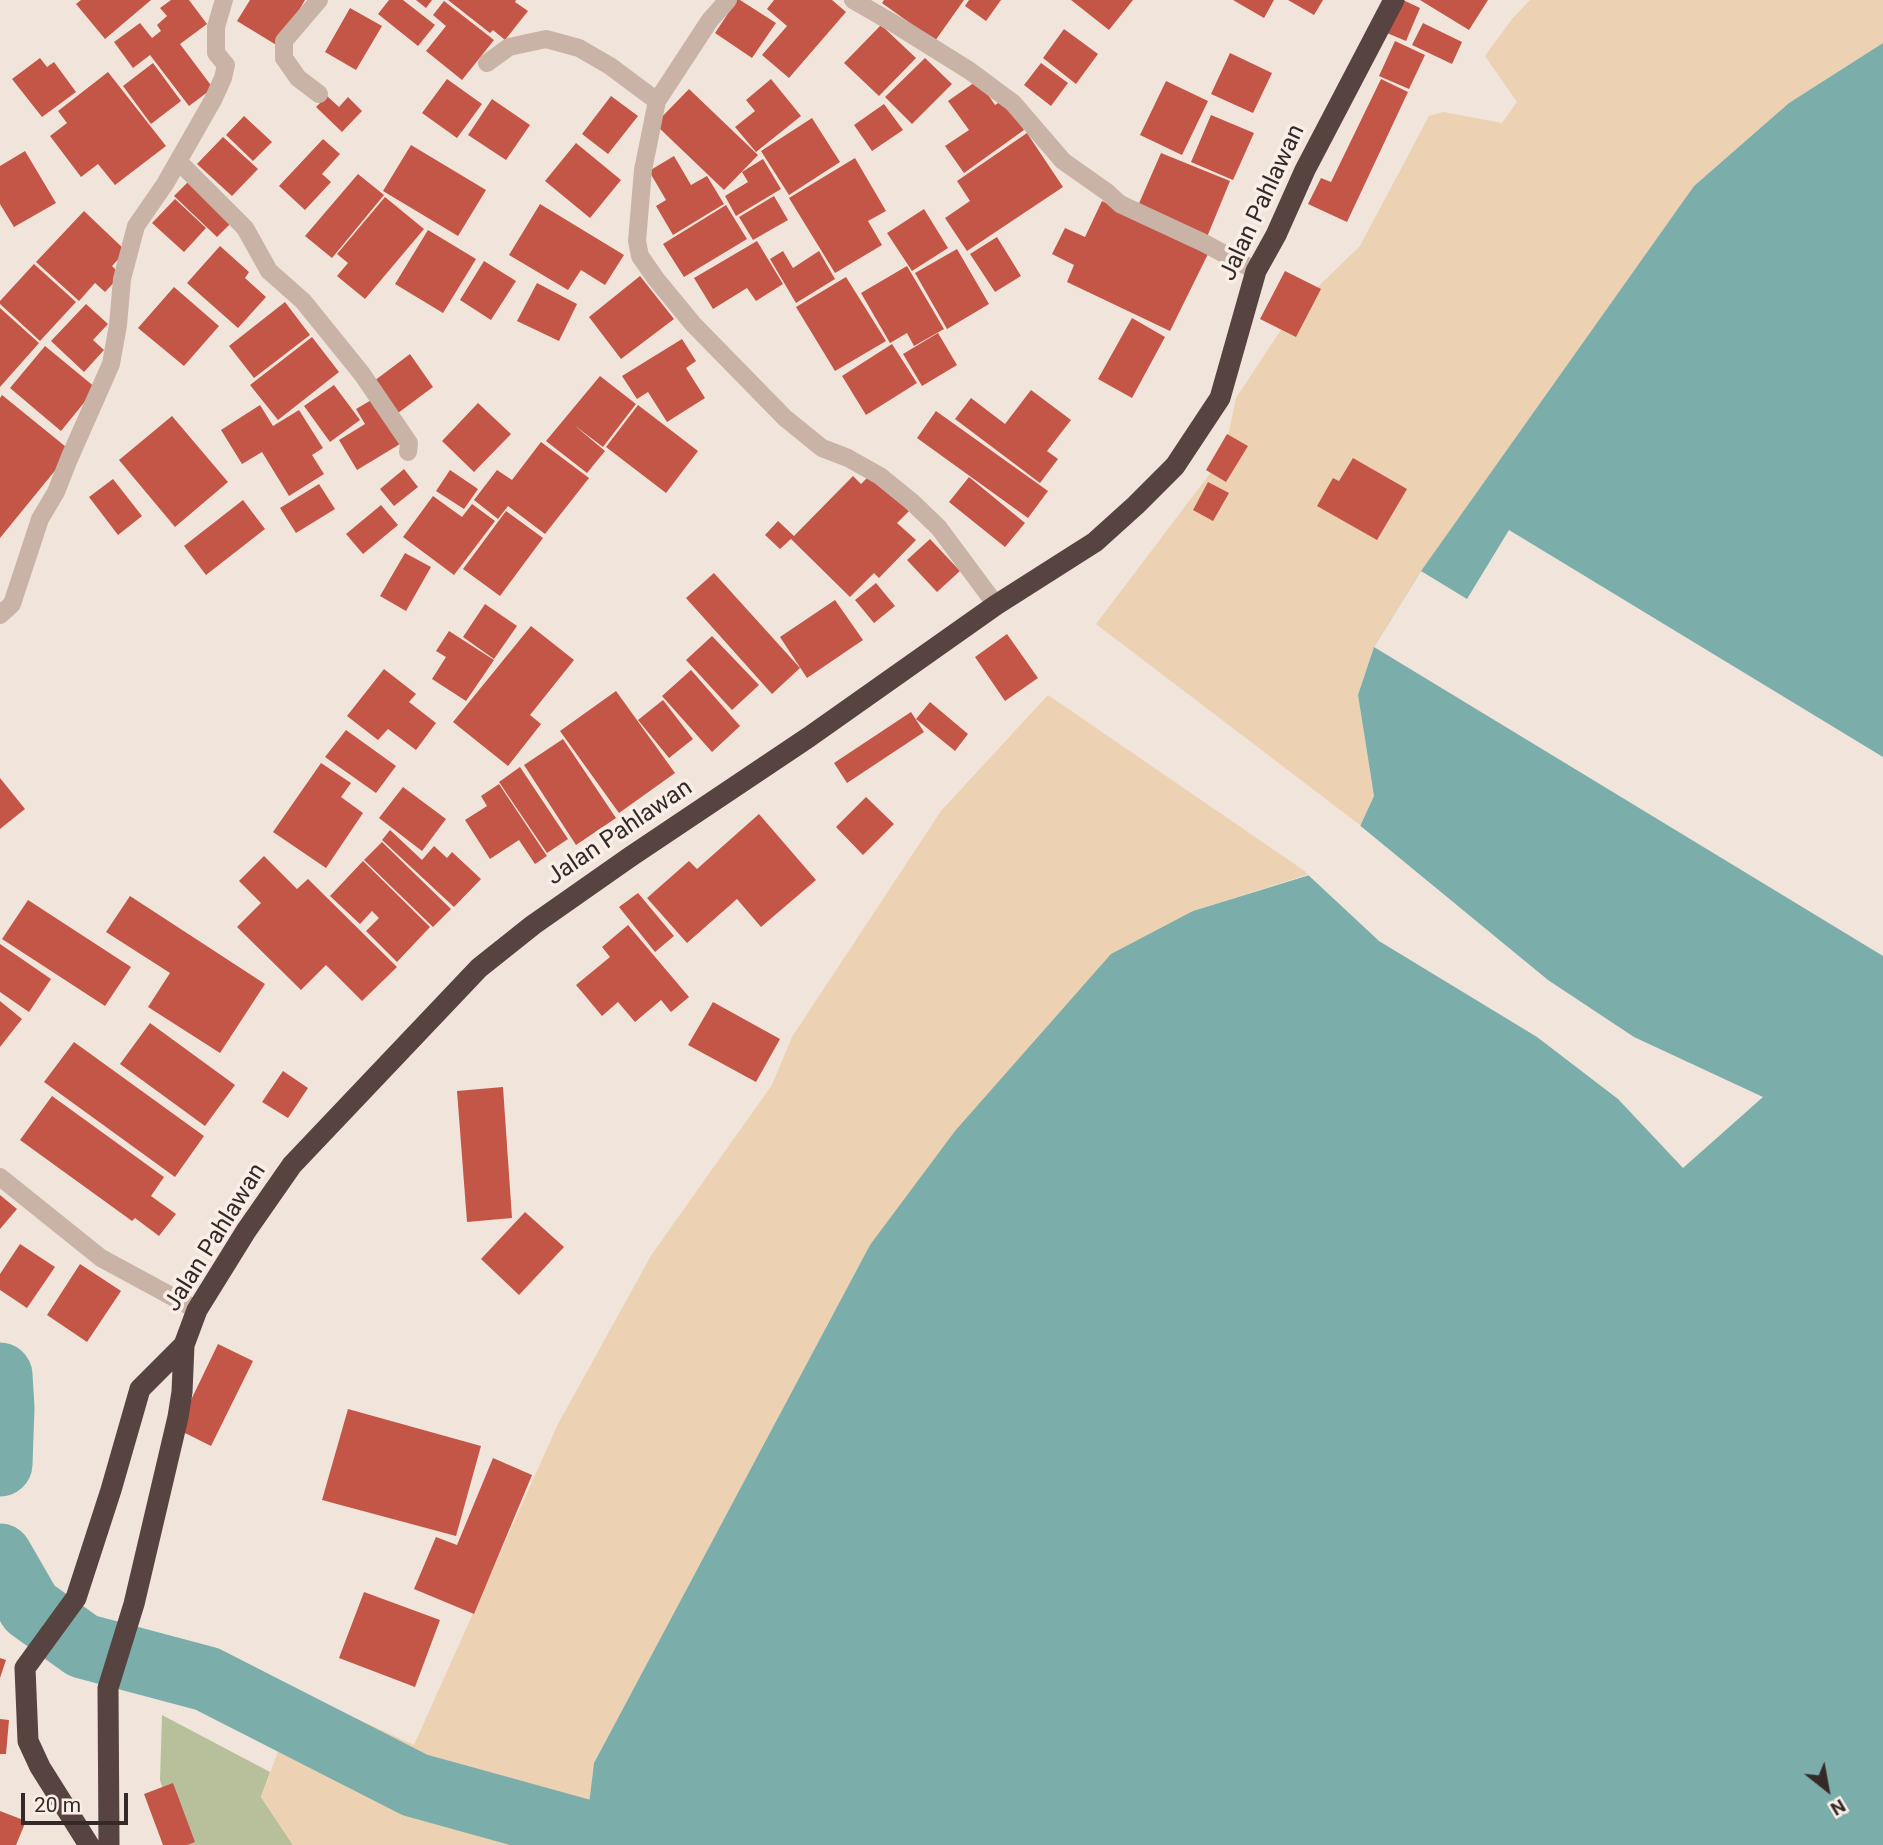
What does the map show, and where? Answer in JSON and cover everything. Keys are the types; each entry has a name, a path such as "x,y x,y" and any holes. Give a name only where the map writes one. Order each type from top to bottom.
{"highway":[{"name":"Jalan Pahlawan","path":"109,1845 107,1688 134,1604 177,1417 184,1345 197,1310 246,1231 292,1165 479,968 554,910 996,605 1095,542 1175,466 1220,398 1256,271 1276,235 1305,170 1394,0"},
{"path":"89,1845 40,1767 28,1741 25,1668 76,1598 141,1389 184,1345"}],"street":[{"path":"0,615 12,604 40,519 56,492 111,364 122,279 136,226 166,184 223,78 226,65 216,53 215,27 224,0"},
{"path":"319,0 285,41 284,58 298,78 319,94"},
{"path":"729,0 710,20 657,101 643,170 636,241 640,256 693,324 785,418 822,448 848,458 880,476 939,528 996,605"},
{"path":"853,0 970,71 1013,103 1063,161 1120,204 1204,243 1256,271"},
{"path":"487,63 509,47 546,38 579,48 610,65 657,101"},
{"path":"178,161 245,228 269,271 303,301 362,374 410,443 408,452"},
{"path":"0,1177 101,1258 197,1310"}],"green space":[{"path":"162,1715 270,1772 261,1797 293,1845 180,1845 160,1780"}],"sand":[{"path":"1530,0 1883,0 1883,43 1789,103 1694,186 1421,571 1374,647 1358,695 1374,796 1360,825 1096,624 1224,455 1236,398 1294,310 1360,246 1429,116 1443,112 1502,123 1517,102 1485,56 1512,19"},
{"path":"1048,695 1309,874 1193,911 870,1245 594,1763 584,1845 293,1845 261,1797 300,1693 414,1745 558,1424 652,1254 772,1085 792,1037 941,811"}],"water":[{"path":"1883,43 1883,1845 584,1845 594,1763 870,1245 955,1131 1111,954 1193,911 1342,865 1374,796 1358,695 1374,647 1421,571 1694,186 1789,103"}],"pier":[{"path":"1509,530 1883,757 1883,956 1374,647 1421,571 1467,599"},
{"path":"1357,823 1548,980 1634,1037 1763,1097 1683,1168 1618,1099 1537,1037 1379,941 1305,872 1339,862"}],"building":[{"path":"81,0 151,0 105,39 76,4"},
{"path":"171,0 189,0 207,24 180,44 213,88 189,106 150,55 133,68 114,42 140,23 152,38 161,31 157,25 167,16 160,8"},
{"path":"250,0 305,0 278,46 237,21"},
{"path":"389,0 403,0 435,25 418,46 378,14"},
{"path":"416,0 432,0 426,8"},
{"path":"448,0 516,0 515,2 528,11 505,40 493,30 490,33"},
{"path":"737,0 776,23 752,58 715,33"},
{"path":"774,0 832,0 846,12 789,78 762,55 787,26 767,9"},
{"path":"884,0 964,0 935,41 882,3"},
{"path":"969,0 1001,0 986,21 965,6"},
{"path":"1071,0 1133,0 1109,30"},
{"path":"1233,0 1274,0 1264,18"},
{"path":"1288,0 1323,0 1314,15"},
{"path":"1403,0 1420,8 1406,41 1387,33"},
{"path":"1420,0 1488,0 1469,30"},
{"path":"444,1 494,40 462,80 426,51 446,26 433,15"},
{"path":"350,8 382,26 356,70 325,52"},
{"path":"1423,23 1462,42 1452,64 1412,45"},
{"path":"881,25 916,58 879,96 844,63"},
{"path":"1064,29 1098,54 1076,84 1043,58"},
{"path":"1395,41 1425,55 1409,89 1379,76"},
{"path":"1230,53 1272,73 1253,113 1211,94"},
{"path":"40,58 47,67 54,62 76,92 42,117 12,79"},
{"path":"925,58 952,84 912,124 885,97"},
{"path":"153,63 181,101 151,124 123,86"},
{"path":"1041,63 1068,83 1051,106 1024,85"},
{"path":"108,72 166,146 115,185 98,164 81,177 50,136 67,123 58,111"},
{"path":"447,79 482,104 457,138 422,113"},
{"path":"771,79 801,116 756,152 735,127 755,111 746,100"},
{"path":"1381,79 1408,92 1347,222 1308,204 1321,178 1331,182"},
{"path":"978,80 995,105 1003,100 1024,130 964,173 945,146 969,130 948,101"},
{"path":"1166,81 1208,101 1182,155 1140,135"},
{"path":"689,89 758,155 724,190 655,124"},
{"path":"327,96 339,107 348,97 362,111 342,132 316,107"},
{"path":"611,96 638,116 608,154 582,134"},
{"path":"492,99 530,125 506,160 468,135"},
{"path":"884,104 903,130 872,151 854,125"},
{"path":"1211,115 1254,133 1233,180 1191,162"},
{"path":"244,116 272,142 253,161 226,135"},
{"path":"812,118 840,162 789,195 761,151"},
{"path":"1027,133 1063,187 967,251 945,218 970,201 957,181"},
{"path":"223,137 258,169 232,196 197,164"},
{"path":"323,139 340,154 322,174 331,182 305,210 279,186"},
{"path":"576,143 621,180 590,218 545,181"},
{"path":"411,145 486,190 458,236 383,191"},
{"path":"25,151 56,203 14,227 0,204 0,166"},
{"path":"1161,153 1230,181 1207,237 1137,208"},
{"path":"674,156 691,185 707,176 724,204 673,235 656,206 666,200 649,171"},
{"path":"855,158 886,211 868,221 882,245 835,273 789,198"},
{"path":"763,159 781,189 736,216 725,196 748,182 742,172"},
{"path":"358,174 384,195 332,258 305,236"},
{"path":"190,180 232,222 217,237 174,196"},
{"path":"774,196 788,220 753,240 739,217"},
{"path":"385,197 424,229 365,299 337,276 348,263 337,254"},
{"path":"175,199 206,228 184,252 152,223"},
{"path":"1102,201 1209,252 1170,331 1067,282 1074,265 1052,254 1065,228 1085,237"},
{"path":"540,204 624,255 605,285 581,270 568,290 509,255"},
{"path":"726,205 747,239 684,277 663,244"},
{"path":"924,209 948,248 912,271 887,233"},
{"path":"84,211 126,251 112,266 121,275 105,292 95,283 79,301 36,262"},
{"path":"428,230 476,259 443,313 395,284"},
{"path":"997,237 1021,276 995,292 970,254"},
{"path":"757,241 783,284 756,301 747,288 713,309 694,278"},
{"path":"220,246 249,272 245,278 266,297 238,328 187,283"},
{"path":"957,249 989,304 947,329 915,273"},
{"path":"783,251 793,268 819,251 835,279 796,303 770,259"},
{"path":"484,261 516,281 491,320 460,300"},
{"path":"34,264 76,302 40,341 0,304"},
{"path":"907,266 944,329 914,346 907,333 890,343 861,293"},
{"path":"1285,271 1321,289 1296,337 1260,319"},
{"path":"640,276 674,319 621,359 589,317"},
{"path":"846,277 886,341 835,371 796,307"},
{"path":"537,283 577,304 559,341 517,321"},
{"path":"174,287 219,326 184,366 138,328"},
{"path":"285,302 310,335 254,378 229,346"},
{"path":"86,304 108,324 93,340 104,350 84,372 51,341"},
{"path":"0,308 39,343 0,387"},
{"path":"1132,318 1165,337 1132,398 1098,379"},
{"path":"938,333 957,365 922,386 903,354"},
{"path":"312,337 339,372 278,420 250,385"},
{"path":"682,339 696,361 686,368 705,398 667,422 648,392 637,399 622,376"},
{"path":"892,344 917,383 866,415 842,376"},
{"path":"45,346 96,388 61,431 10,388"},
{"path":"410,354 433,387 398,413 374,381"},
{"path":"600,376 636,404 603,447 574,425 605,451 587,473 546,441"},
{"path":"334,385 360,420 330,442 304,406"},
{"path":"1031,390 1071,420 1047,451 1058,459 1040,483 955,419 971,398 1005,424"},
{"path":"2,395 71,451 0,538 0,398"},
{"path":"373,399 400,444 357,470 339,440 365,424 356,409"},
{"path":"478,403 511,434 474,472 442,441"},
{"path":"260,405 273,426 299,410 323,448 312,455 324,474 289,496 262,452 242,464 221,430"},
{"path":"638,405 698,451 666,493 606,447"},
{"path":"936,411 1048,491 1028,518 917,438"},
{"path":"172,416 228,482 175,527 119,460"},
{"path":"1227,434 1248,446 1226,482 1206,470"},
{"path":"541,442 589,478 545,534 508,506 498,519 474,500 497,470 512,480"},
{"path":"1353,458 1407,489 1377,540 1317,506 1333,478 1339,481"},
{"path":"404,469 418,487 394,506 380,489"},
{"path":"450,470 478,489 464,509 436,491"},
{"path":"871,474 909,511 897,523 916,540 879,578 874,573 850,597 791,539 780,549 765,535 778,521 794,536 853,476 861,484"},
{"path":"969,477 1025,523 1005,547 949,502"},
{"path":"113,479 142,516 118,535 89,497"},
{"path":"1208,482 1229,493 1213,521 1193,510"},
{"path":"319,484 335,509 296,533 280,508"},
{"path":"433,496 462,517 472,504 495,521 454,575 403,537"},
{"path":"243,500 265,529 206,575 184,546"},
{"path":"381,505 398,525 363,554 346,534"},
{"path":"506,511 543,538 500,596 463,569"},
{"path":"930,539 960,571 937,592 907,560"},
{"path":"405,553 431,567 406,611 380,596"},
{"path":"714,573 800,668 772,694 686,598"},
{"path":"876,583 895,606 874,623 855,600"},
{"path":"835,600 863,640 807,678 780,637"},
{"path":"485,604 517,626 494,659 463,637"},
{"path":"531,626 574,660 530,715 541,724 508,766 453,722"},
{"path":"449,631 494,660 466,701 432,679 446,657 436,651"},
{"path":"1007,634 1038,678 1005,701 975,657"},
{"path":"712,636 759,685 732,710 686,660"},
{"path":"384,669 416,694 409,702 436,723 416,750 388,729 378,740 347,716"},
{"path":"691,670 740,726 712,752 662,696"},
{"path":"616,691 675,773 619,813 560,731"},
{"path":"663,700 693,739 669,758 638,720"},
{"path":"930,702 968,734 955,751 916,719"},
{"path":"911,712 924,732 847,783 834,763"},
{"path":"346,730 396,766 376,793 325,757"},
{"path":"563,739 616,818 576,845 524,765"},
{"path":"321,763 351,783 341,797 363,813 326,868 273,832"},
{"path":"520,767 568,839 547,853 499,782"},
{"path":"0,778 25,809 0,829"},
{"path":"499,784 547,856 535,864 519,840 490,859 465,820 487,806 481,796"},
{"path":"403,787 446,819 422,851 379,818"},
{"path":"866,797 894,824 863,855 836,827"},
{"path":"759,814 816,880 761,927 737,899 687,943 647,898 689,861 697,869"},
{"path":"390,830 422,860 434,846 447,858 452,852 481,879 454,907 382,840"},
{"path":"382,842 451,909 433,927 364,860"},
{"path":"264,856 297,889 308,879 397,967 362,1001 326,965 301,990 237,927 261,903 239,881"},
{"path":"363,861 430,927 397,962 366,931 379,918 372,911 360,924 330,896"},
{"path":"638,893 674,936 655,952 619,907"},
{"path":"130,896 265,984 220,1053 148,1007 170,973 106,932"},
{"path":"28,900 131,967 105,1006 2,939"},
{"path":"628,925 689,997 671,1012 661,1000 635,1022 618,1002 602,1016 576,985 610,957 602,947"},
{"path":"0,944 51,979 29,1012 0,992"},
{"path":"0,1001 22,1019 0,1047"},
{"path":"713,1002 780,1039 756,1082 688,1045"},
{"path":"150,1023 235,1085 205,1126 120,1064"},
{"path":"74,1042 204,1136 175,1177 44,1082"},
{"path":"283,1071 308,1088 288,1118 262,1102"},
{"path":"503,1087 512,1218 467,1222 457,1091"},
{"path":"52,1096 164,1177 151,1196 176,1214 159,1236 135,1218 132,1221 20,1140"},
{"path":"0,1195 17,1209 0,1229"},
{"path":"525,1212 564,1247 519,1295 481,1259"},
{"path":"20,1244 55,1267 27,1308 0,1290 0,1274"},
{"path":"80,1264 121,1291 87,1342 47,1315"},
{"path":"218,1344 253,1361 211,1446 177,1429"},
{"path":"348,1409 481,1446 456,1536 322,1500"},
{"path":"493,1458 532,1475 474,1614 414,1589 436,1537 457,1545"},
{"path":"364,1592 440,1620 415,1687 339,1658"},
{"path":"0,1658 6,1660 0,1678"},
{"path":"0,1719 9,1720 6,1754 0,1754"},
{"path":"173,1783 195,1842 187,1845 163,1845 144,1794"},
{"path":"0,1811 26,1821 16,1845 0,1845"}],"waterway":[{"path":"0,1375 0,1464"},
{"path":"0,1556 30,1608 83,1646 207,1679 415,1785 585,1832"}]}
